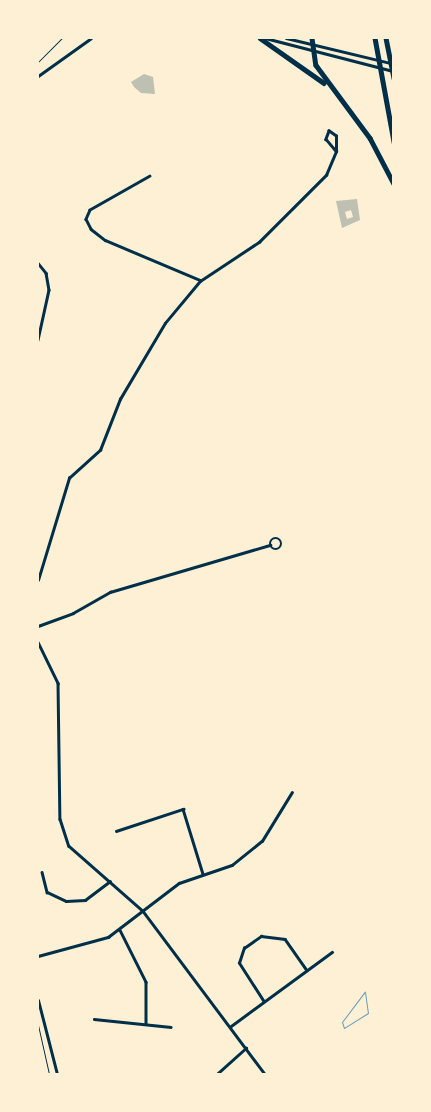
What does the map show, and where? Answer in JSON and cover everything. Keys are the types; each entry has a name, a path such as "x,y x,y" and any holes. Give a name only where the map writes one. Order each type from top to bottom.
{"highway":[{"path":"260,38 305,65 340,100"},
{"path":"312,38 316,65 340,100 370,138 394,184"},
{"path":"375,38 394,142"},
{"path":"386,38 394,78"}],"main road":[{"path":"38,76 91,38"},
{"path":"265,38 394,64"},
{"path":"286,38 367,66 394,72"},
{"path":"38,1000 57,1074"}],"street":[{"path":"38,580 69,478 98,452 120,399 165,323 200,280 241,256 293,210 332,167 336,151 336,136 329,131 326,139 336,151"},
{"path":"150,176 90,210 86,219 91,229 105,240 200,280"},
{"path":"38,263 46,274 49,290 38,340"},
{"path":"38,626 73,613 110,592 270,545 275,538 282,541 278,549 270,545"},
{"path":"38,642 58,684 62,831 70,846 143,912 266,1074"},
{"path":"38,956 89,945 120,930 179,883 232,865 262,841 292,792"},
{"path":"116,831 183,810 203,874"},
{"path":"42,872 47,892 66,901 90,897 110,881"},
{"path":"120,930 146,982 146,1024"},
{"path":"264,1002 239,963 244,948 261,936 285,939 307,970"},
{"path":"231,1026 332,952"},
{"path":"94,1018 171,1027"},
{"path":"217,1074 246,1048"}],"path":[{"path":"38,62 62,38"},
{"path":"38,1025 49,1074"}],"building":[{"path":"144,74 153,77 155,94 141,93 131,82"},
{"path":"357,199 360,220 342,228 336,201","holes":["351,210 353,217 347,219 345,212"]}],"waterway":[{"path":"365,992 368,1013 344,1028 342,1022 365,992"}]}
